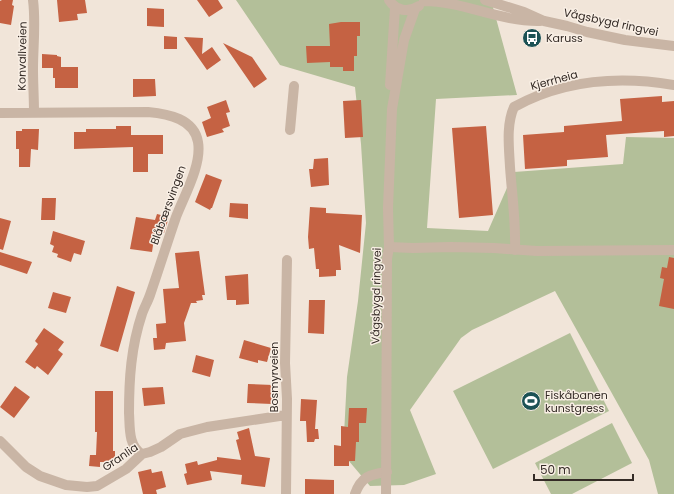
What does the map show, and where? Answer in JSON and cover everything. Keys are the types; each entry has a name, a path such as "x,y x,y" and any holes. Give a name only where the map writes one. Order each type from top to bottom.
{"street":[{"name":"Konvallveien","path":"33,0 35,27 33,68 34,113"},
{"name":"Vågsbygd ringvei","path":"485,0 524,12 544,21 625,40 674,46"},
{"name":"Vågsbygd ringvei","path":"424,1 438,2 527,22 544,21"},
{"path":"390,2 401,10 408,11 414,9 424,1"},
{"name":"Vågsbygd ringvei","path":"390,2 390,86 393,99"},
{"name":"Vågsbygd ringvei","path":"386,494 386,371 390,144 393,99 404,40 414,9"},
{"name":"Kjerrheia","path":"515,250 516,233 509,147 510,116 514,107 526,100 547,92 588,83 611,80 633,80 674,85"},
{"path":"290,130 294,86"},
{"name":"Blåbærsvingen","path":"0,113 148,112 165,114 186,123 194,130 198,143 198,157 194,174 177,216 142,314 133,349 130,368 130,430 135,450 142,454"},
{"path":"389,247 494,248 515,250 674,250"},
{"name":"Bosmyrveien","path":"286,494 287,399 285,356 288,260"},
{"name":"Granlia","path":"0,441 26,467 40,476 66,485 87,487 97,486 126,469 142,454 162,447 180,434 219,425 286,415"},
{"path":"355,494 362,481 367,476 375,473 387,472"}],"green space":[{"path":"236,0 491,0 517,95 436,99 427,228 488,231 514,172 623,164 626,137 674,138 674,494 658,494 649,460 555,291 472,330 461,338 410,410 436,474 404,485 370,486 343,454 347,377 358,301 366,223 361,144 355,87 280,65"},
{"name":"Fiskåbanen kunstgress","path":"570,333 609,411 493,469 453,391"},
{"path":"612,423 632,463 572,494 551,494 535,463"}],"building":[{"path":"13,0 12,5 14,6 11,25 0,23 0,1"},
{"path":"57,0 85,0 87,13 77,14 78,20 59,22"},
{"path":"197,0 218,0 223,8 209,17"},
{"path":"147,8 164,9 164,27 147,26"},
{"path":"341,22 360,22 360,36 357,36 357,56 354,56 354,71 343,71 343,67 330,67 330,62 307,63 306,46 330,46 329,24"},
{"path":"164,36 177,37 177,49 164,49"},
{"path":"184,37 203,38 202,54 212,47 221,60 207,70"},
{"path":"223,43 252,57 267,79 254,88"},
{"path":"42,54 57,55 61,57 61,67 78,67 78,88 55,88 53,68 42,68"},
{"path":"133,79 155,79 156,96 133,97"},
{"path":"662,96 662,102 674,101 674,136 664,137 664,131 606,135 608,157 567,160 567,166 525,169 523,135 564,132 564,126 622,121 620,99"},
{"path":"226,100 230,112 226,113 230,126 222,129 224,132 207,137 202,122 211,118 207,107"},
{"path":"361,100 363,137 345,138 343,101"},
{"path":"116,126 131,126 131,135 163,135 163,154 148,154 148,172 133,172 133,147 74,149 74,132 86,132 86,129 116,129"},
{"path":"486,126 493,215 459,218 452,128"},
{"path":"22,129 39,129 38,150 31,149 30,167 19,167 19,149 16,149 16,131 22,131"},
{"path":"328,158 329,185 311,187 309,169 313,169 314,159"},
{"path":"206,174 222,180 210,210 195,202"},
{"path":"42,198 56,198 55,220 41,220"},
{"path":"230,203 248,204 248,219 229,217"},
{"path":"310,207 326,208 326,213 362,215 360,253 339,245 341,270 336,270 336,276 319,277 319,269 316,269 314,248 309,249 308,237"},
{"path":"157,214 169,217 164,233 155,232 152,252 130,249 136,217 155,220"},
{"path":"0,218 11,221 3,250 0,249"},
{"path":"53,231 85,241 81,255 74,253 71,262 57,257 58,254 52,252 54,246 50,244"},
{"path":"199,251 205,295 202,295 203,300 196,301 197,303 191,303 184,323 186,341 166,343 165,349 154,350 153,338 157,338 156,324 166,323 163,289 179,288 175,253"},
{"path":"0,252 32,262 27,274 0,265"},
{"path":"669,257 674,258 674,309 659,306 664,279 660,278 662,267 667,268"},
{"path":"248,274 249,304 236,305 236,300 227,300 225,276"},
{"path":"117,286 135,292 118,352 100,346"},
{"path":"53,292 71,297 66,313 48,308"},
{"path":"309,300 325,300 324,334 308,333"},
{"path":"44,328 64,342 58,350 63,354 48,375 37,366 35,369 25,362 38,344 35,341"},
{"path":"244,340 271,348 267,362 258,360 258,363 239,358"},
{"path":"196,355 214,360 210,377 192,372"},
{"path":"248,384 273,385 272,404 247,403"},
{"path":"15,386 30,397 14,418 0,407"},
{"path":"163,387 165,404 144,406 142,388"},
{"path":"95,391 113,391 113,451 115,451 115,462 100,462 100,467 89,466 90,455 96,455 97,432 95,432"},
{"path":"301,399 317,400 315,429 318,429 319,439 315,439 314,442 307,442 306,421 300,421"},
{"path":"349,408 367,408 366,423 359,423 359,442 356,442 355,461 349,461 349,466 334,466 334,445 341,446 341,426 348,427"},
{"path":"249,428 255,456 270,458 265,487 241,484 242,475 210,471 212,480 187,485 184,474 187,473 185,464 197,461 198,465 217,460 217,457 241,460 236,440 239,439 237,432"},
{"path":"151,469 152,473 162,471 166,487 156,490 157,494 143,494 138,472"},
{"path":"305,479 334,480 334,494 305,494"}],"place":[{"name":"Karuss","path":"532,38"},
{"name":"Fiskåbanen kunstgress","path":"531,401"}]}
